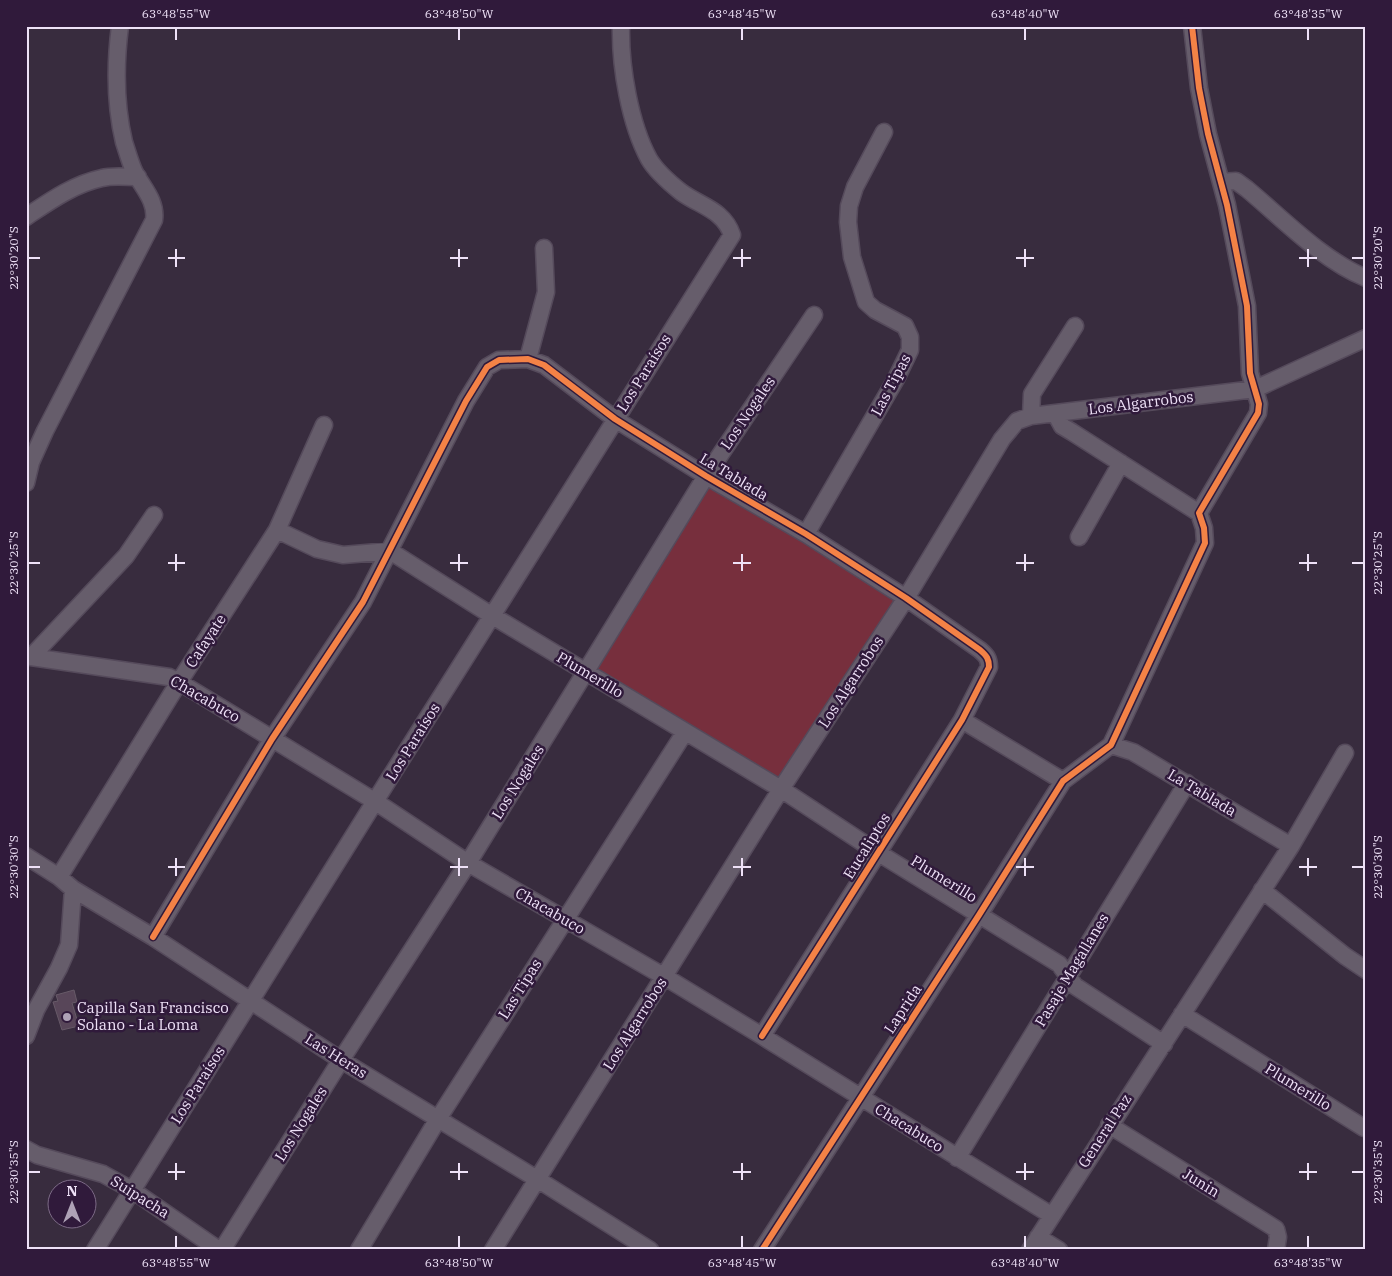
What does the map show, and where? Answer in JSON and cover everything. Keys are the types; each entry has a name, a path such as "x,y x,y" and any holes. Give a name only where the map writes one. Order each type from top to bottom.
{"street":[{"path":"26,483 31,462 46,431 154,220 155,210 134,170 124,142 119,115 116,85 117,47 120,26"},
{"name":"Los Paraísos","path":"95,1250 491,615 732,235 729,225 721,216 681,192 650,161 636,128 624,71 621,26"},
{"path":"1192,26 1208,134 1221,182 1247,306 1250,372 1259,404 1258,413 1199,513"},
{"name":"Las Tipas","path":"806,534 896,379 910,350 910,337 904,326 875,310 866,302 852,257 848,222 849,206 855,188 884,132"},
{"path":"26,217 49,201 74,188 104,177 138,176"},
{"path":"1221,182 1236,181 1317,248 1340,264 1366,278"},
{"path":"528,359 546,292 544,248"},
{"name":"Los Nogales","path":"220,1250 468,863 706,476 814,315"},
{"path":"1031,416 1032,394 1075,326"},
{"name":"Los Algarrobos","path":"493,1250 781,789 906,598 1002,439 1017,421 1031,416 1255,388 1366,338"},
{"name":"La Tablada","path":"153,937 272,739 363,602 466,401 487,367 499,360 528,359 544,365 615,419 706,476 806,534 906,598 987,656 990,667"},
{"path":"962,720 1063,781 1111,745 1205,543 1204,528 1199,513 1062,426 1056,413"},
{"name":"Cafayate","path":"59,877 277,530 324,425"},
{"path":"1080,537 1121,463"},
{"path":"28,657 126,556 154,515"},
{"path":"277,530 317,549 343,555 390,551"},
{"name":"Plumerillo","path":"390,551 491,615 781,789 877,852 1058,964 1075,986 1164,1044"},
{"name":"Chacabuco","path":"28,657 169,677 180,682 376,802 468,863 665,977 1051,1215"},
{"name":"Eucaliptos","path":"762,1036 962,720 990,667"},
{"name":"Las Tipas","path":"359,1250 438,1119 685,732"},
{"name":"La Tablada","path":"1111,745 1134,752 1291,846"},
{"name":"General Paz","path":"1034,1243 1109,1124 1164,1044 1291,846 1345,753"},
{"name":"Laprida","path":"762,1250 979,915 1063,781"},
{"name":"Pasaje Magallanes","path":"957,1158 1187,782"},
{"name":"Las Heras","path":"26,856 59,877 73,889 153,937 341,1060 537,1179 633,1245 650,1250"},
{"path":"26,1036 36,1010 59,968 69,944 73,889"},
{"path":"1262,890 1345,956 1366,970"},
{"name":"Plumerillo","path":"1182,1014 1364,1128"},
{"name":"Junin","path":"1109,1124 1276,1229 1278,1237 1276,1250"},
{"name":"Suipacha","path":"26,1149 37,1155 103,1174 132,1190 220,1250"},
{"path":"1034,1243 1059,1250"}],"shaded area":[{"path":"706,476 906,598 781,789 585,672"}],"building":[{"name":"Capilla San Francisco Solano - La Loma","path":"74,990 77,1002 72,1003 79,1026 62,1030 53,1002 58,1001 56,995"}],"cycle path":[{"path":"762,1250 979,915 1063,781 1111,745 1205,543 1204,528 1199,513 1258,413 1259,404 1250,373 1247,306 1227,205 1208,134 1199,88 1192,26"},
{"path":"153,937 272,739 363,602 466,401 487,367 499,360 528,359 544,365 615,419 706,476 806,534 906,598 980,650 988,660 989,667 962,720 762,1036"}],"place":[{"name":"Capilla San Francisco Solano - La Loma","path":"67,1017"}]}
